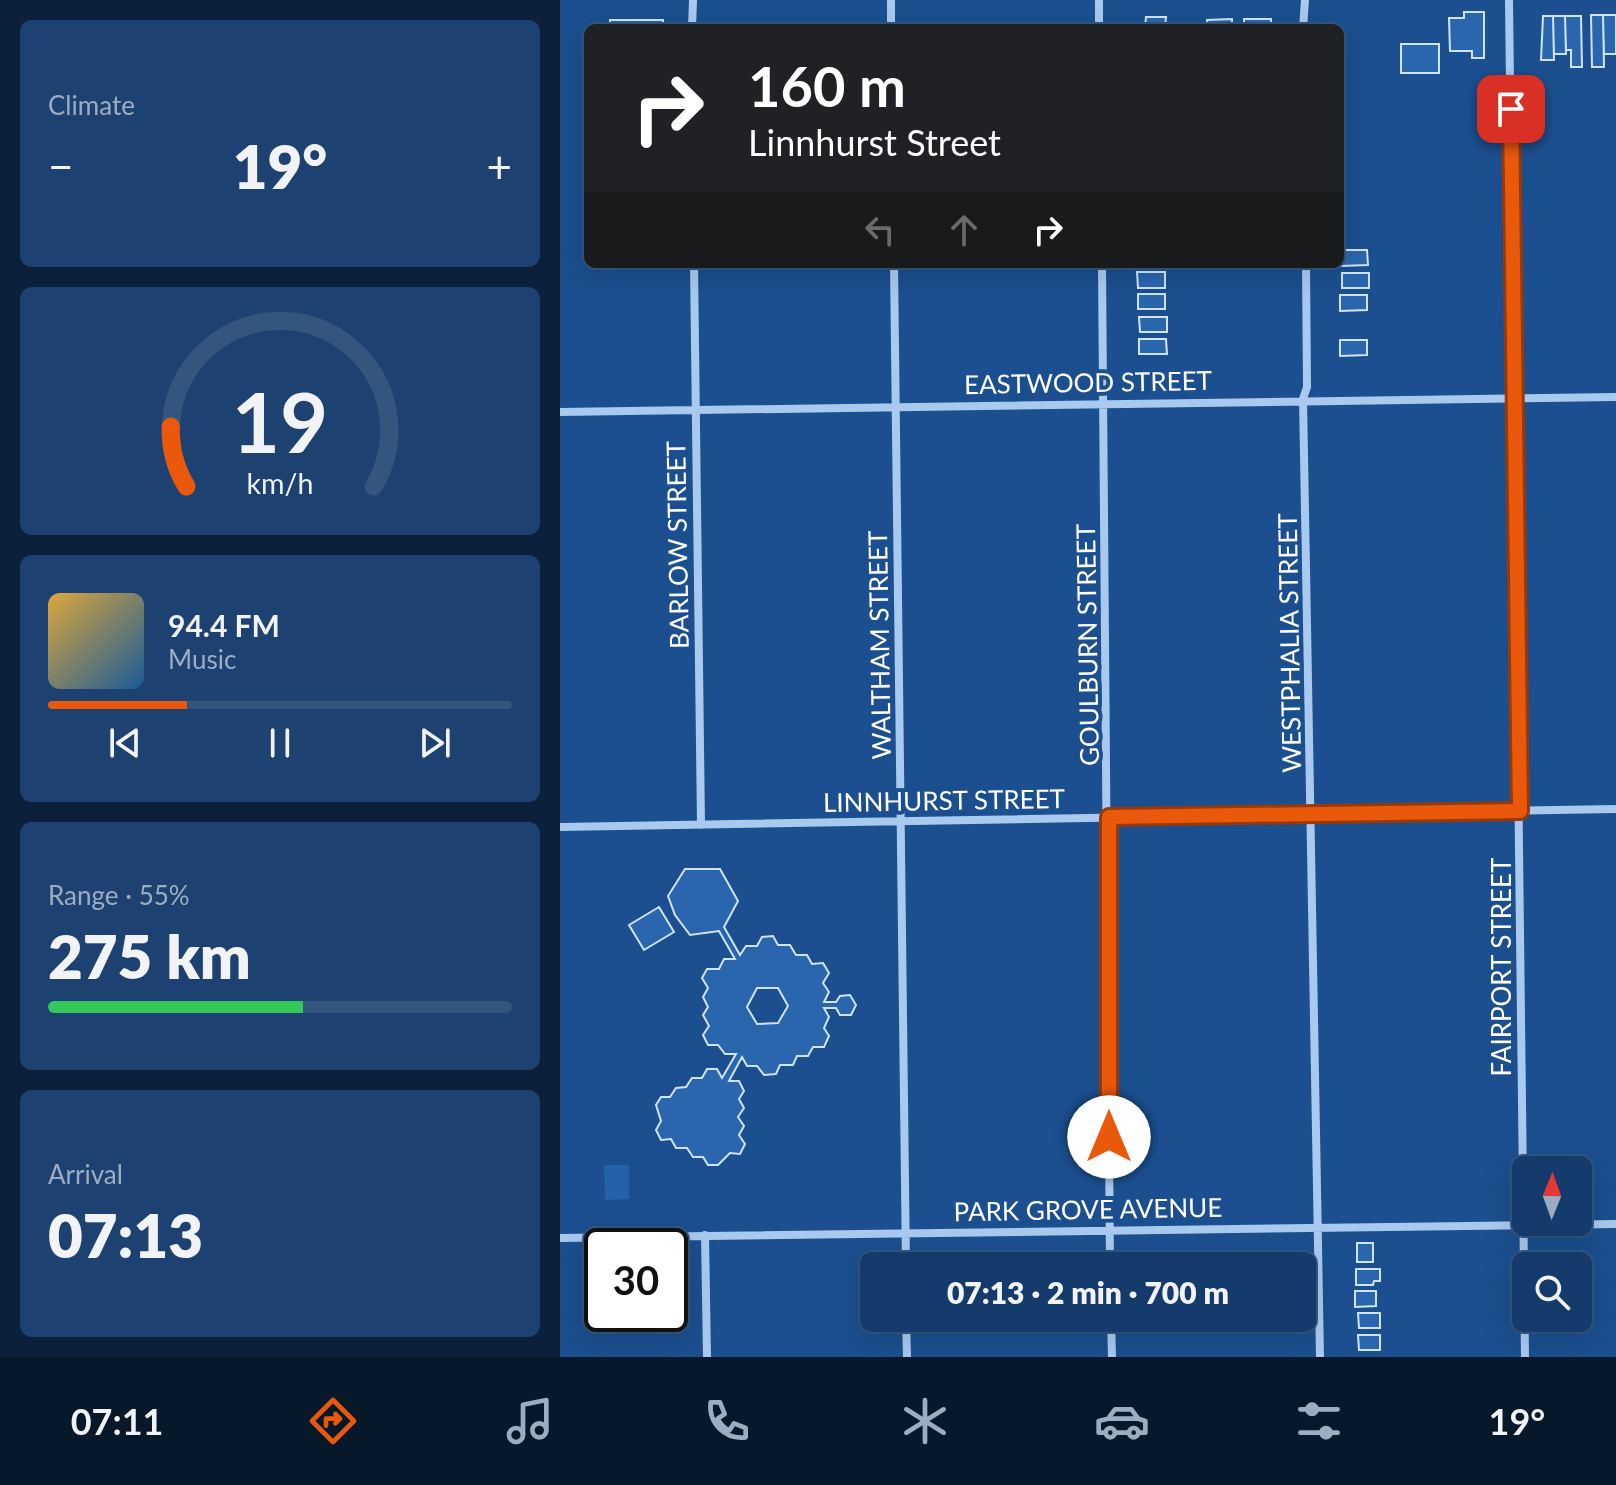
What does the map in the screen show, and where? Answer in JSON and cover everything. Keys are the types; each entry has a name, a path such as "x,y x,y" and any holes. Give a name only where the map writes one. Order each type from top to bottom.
{"street":[{"path":"692,24 693,0"},
{"path":"891,0 891,24"},
{"path":"1099,0 1099,24"},
{"path":"1303,24 1305,0"},
{"name":"FAIRPORT STREET","path":"1509,0 1523,1156"},
{"name":"BARLOW STREET","path":"694,268 701,825"},
{"name":"WALTHAM STREET","path":"894,268 906,1252"},
{"name":"GOULBURN STREET","path":"1102,268 1109,817 1110,1252"},
{"name":"WESTPHALIA STREET","path":"1306,268 1307,387 1303,399 1320,1357"},
{"name":"EASTWOOD STREET","path":"560,412 1103,401 1616,397"},
{"name":"LINNHURST STREET","path":"560,827 1616,809"},
{"name":"PARK GROVE AVENUE","path":"560,1238 1512,1224"},
{"name":"PARK GROVE AVENUE","path":"1592,1224 1616,1224"},
{"path":"705,1235 707,1357"},
{"name":"FAIRPORT STREET","path":"1523,1236 1525,1357"},
{"path":"906,1332 907,1357"},
{"path":"1111,1332 1112,1357"}],"shaded area":[{"path":"604,1165 629,1165 629,1199 605,1200"}],"building":[{"path":"1464,12 1484,12 1484,58 1472,58 1472,51 1450,51 1449,18 1464,18"},
{"path":"1591,15 1603,15 1604,67 1592,67"},
{"path":"1603,15 1616,15 1616,54 1604,54"},
{"path":"1543,16 1553,16 1554,60 1541,60"},
{"path":"1553,16 1565,16 1566,54 1554,54"},
{"path":"1565,16 1581,16 1582,67 1571,67 1571,50 1566,50"},
{"path":"1146,17 1166,17 1165,24 1145,24"},
{"path":"1232,19 1232,24 1207,24 1207,20"},
{"path":"1244,19 1271,19 1271,24 1244,24"},
{"path":"610,20 663,20 663,24 610,24"},
{"path":"1401,44 1439,44 1439,73 1401,73"},
{"path":"1344,250 1367,250 1368,265 1344,266"},
{"path":"1137,272 1165,272 1165,288 1138,288"},
{"path":"1342,273 1369,273 1369,288 1342,288"},
{"path":"1138,294 1165,294 1165,309 1138,309"},
{"path":"1340,295 1367,295 1367,310 1340,311"},
{"path":"1139,317 1167,317 1167,332 1140,332"},
{"path":"1139,339 1166,339 1167,354 1139,354"},
{"path":"1340,340 1367,340 1367,355 1340,356"},
{"path":"685,869 720,869 738,901 724,927 740,955 746,946 757,946 762,937 773,936 778,945 790,945 796,955 807,955 812,964 823,963 829,973 823,983 829,992 824,1002 836,1002 840,996 850,995 856,1005 851,1015 840,1015 836,1008 824,1008 829,1017 824,1028 829,1036 824,1047 813,1047 808,1056 797,1056 793,1065 780,1065 776,1074 764,1075 757,1066 747,1066 742,1057 729,1081 739,1081 744,1091 739,1099 744,1108 738,1117 744,1126 739,1135 745,1144 740,1154 730,1153 718,1165 708,1165 703,1157 693,1157 687,1148 676,1148 671,1139 661,1140 656,1130 661,1121 656,1105 661,1097 670,1097 676,1088 686,1087 692,1078 702,1078 707,1069 717,1069 722,1078 736,1054 725,1054 718,1045 708,1045 703,1035 709,1026 703,1015 708,1007 703,997 708,988 702,978 707,969 719,969 724,959 735,959 719,931 690,935 675,915 668,896","holes":["757,988 778,988 788,1006 778,1023 757,1024 747,1007"]},
{"path":"659,907 674,932 644,950 629,925"},
{"path":"1357,1243 1373,1243 1373,1262 1357,1262"},
{"path":"1356,1269 1380,1269 1380,1281 1374,1281 1373,1285 1356,1285"},
{"path":"1355,1291 1376,1291 1376,1306 1355,1307"},
{"path":"1358,1313 1380,1313 1380,1328 1359,1328"},
{"path":"1358,1335 1380,1335 1380,1350 1359,1350"}],"route":[{"path":"1109,1137 1109,817 1520,811 1511,109"}]}
